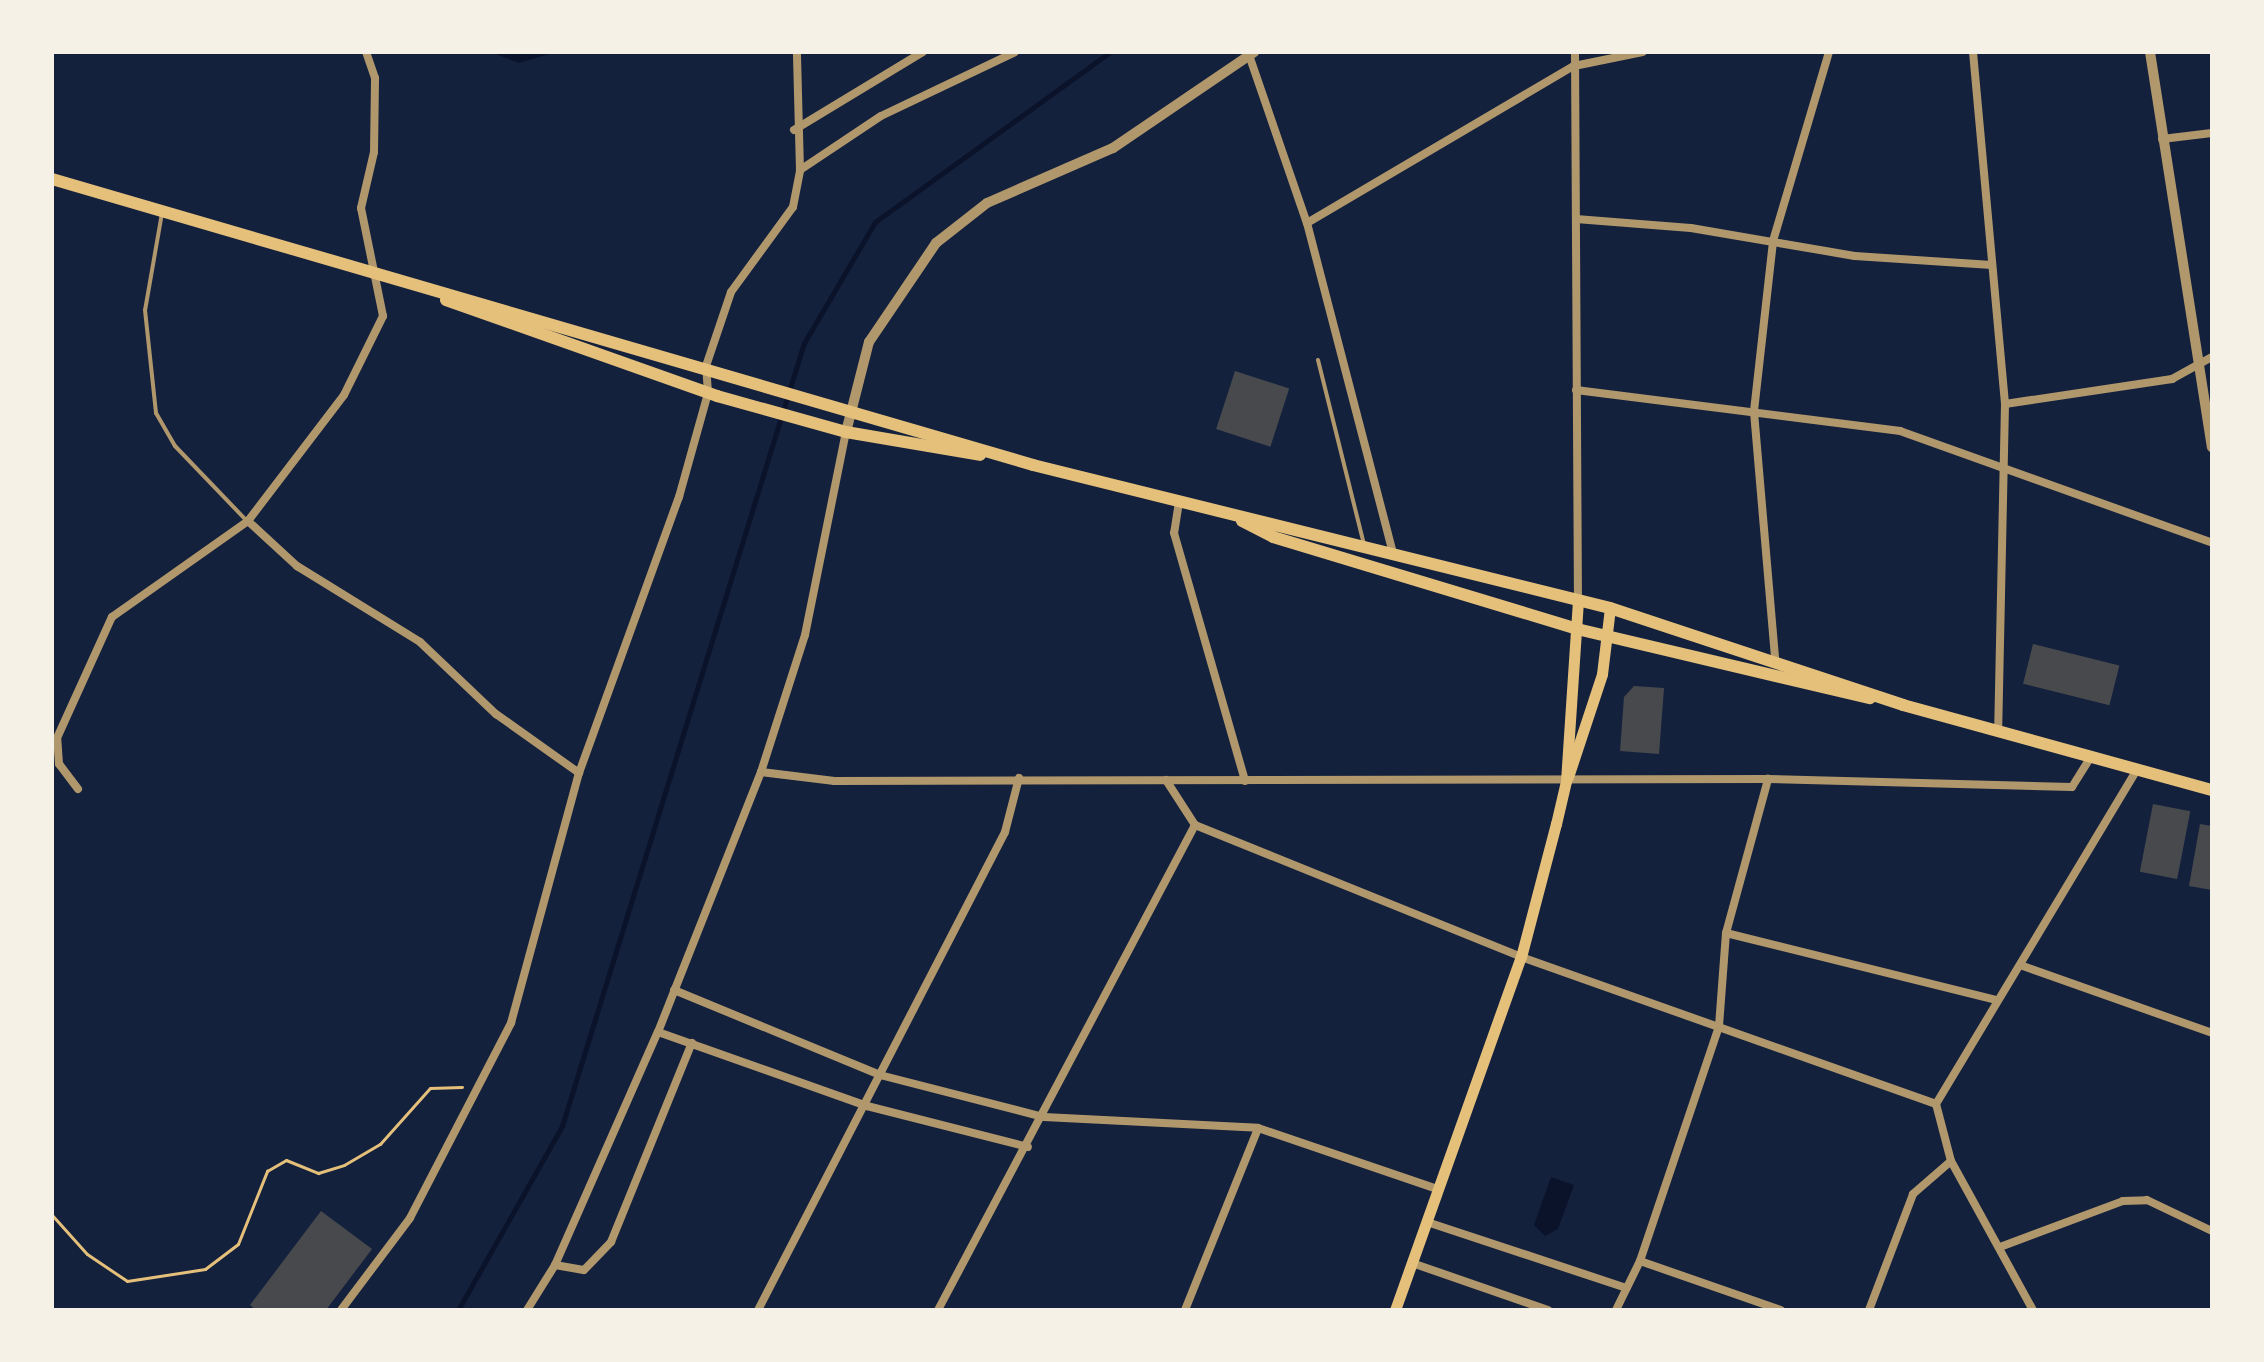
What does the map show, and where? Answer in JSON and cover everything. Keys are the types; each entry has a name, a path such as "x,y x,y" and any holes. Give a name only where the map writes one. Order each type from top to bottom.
{"main road":[{"path":"52,179 436,294 724,370 1033,465 1235,517 1364,544 1610,608 1775,657 1903,705"},
{"path":"436,294 473,314 712,394 830,428 1033,465"},
{"path":"1235,517 1273,537 1577,629 1903,705 2212,790"},
{"path":"1566,781 1578,601"},
{"path":"1395,1310 1521,957 1566,781 1611,637 1610,608"}],"street":[{"path":"78,789 59,764 57,738 112,617 248,521 344,395 383,316 361,208 374,152 375,78 366,52"},
{"path":"341,1310 410,1218 482,1087 511,1023 579,773 628,648 712,394 706,366 731,292 793,207 800,170 794,130 797,52"},
{"path":"794,130 923,52"},
{"path":"800,170 881,116 1015,52"},
{"path":"1575,52 1578,601"},
{"path":"1307,223 1574,66 1643,52"},
{"path":"1775,657 1754,411 1773,241 1829,52"},
{"path":"1973,52 2005,404 2001,463 1998,732"},
{"path":"2150,52 2212,447"},
{"path":"527,1310 555,1265 658,1032 761,772 805,635 849,408 869,342 936,243 987,203 1113,148 1251,54 1307,223 1393,553"},
{"path":"2162,139 2212,133"},
{"path":"1576,219 1773,241 1855,256 1992,265"},
{"path":"2005,404 2172,379 2212,357"},
{"path":"1576,390 1900,431 2001,463 2212,543"},
{"path":"1179,502 1174,533 1245,781"},
{"path":"248,521 297,566 420,642 496,714 579,773"},
{"path":"761,772 834,781 1019,778 1245,781 1768,779 2072,787 2091,757"},
{"path":"2033,1310 1951,1161 1936,1104 1997,1000 2023,966 2137,769"},
{"path":"758,1310 867,1106 1005,832 1019,778"},
{"path":"1616,1310 1640,1261 1719,1026 1726,933 1768,779"},
{"path":"1166,780 1195,825 1521,957 1936,1104"},
{"path":"938,1310 1044,1117 1195,825"},
{"path":"1726,933 1997,1000"},
{"path":"2023,966 2212,1033"},
{"path":"674,990 880,1075 1044,1117 1258,1128 1437,1189"},
{"path":"658,1032 867,1106 1028,1147"},
{"path":"555,1265 584,1270 611,1242 692,1043"},
{"path":"1185,1310 1258,1128"},
{"path":"1869,1310 1913,1194 1951,1161"},
{"path":"2000,1247 2123,1201 2147,1200 2212,1231"},
{"path":"1427,1222 1626,1288"},
{"path":"1640,1261 1781,1310"},
{"path":"1412,1263 1548,1310"}],"lane":[{"path":"163,212 145,310 156,413 175,446 248,521"},
{"path":"1318,360 1364,544"}],"path":[{"path":"52,1215 87,1254 127,1281 205,1269 238,1244 267,1171 286,1160 318,1173 344,1165 380,1144 430,1088 482,1087"}],"water":[{"path":"490,52 556,52 519,63"},
{"path":"1551,1177 1574,1185 1558,1229 1545,1236 1534,1225"}],"building":[{"path":"1235,371 1289,389 1270,447 1216,429"},
{"path":"2033,644 2119,666 2109,705 2023,684"},
{"path":"1634,686 1664,688 1659,754 1620,751 1624,697"},
{"path":"2153,804 2190,811 2177,879 2140,872"},
{"path":"2200,824 2212,826 2212,890 2189,886"},
{"path":"321,1211 372,1249 326,1310 256,1310 250,1305"}],"waterway":[{"path":"458,1310 562,1126 804,343 875,222 1110,52"}]}
